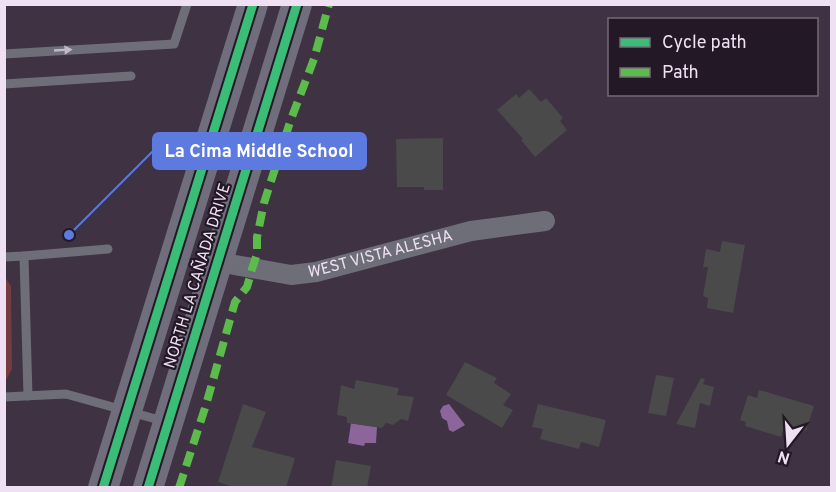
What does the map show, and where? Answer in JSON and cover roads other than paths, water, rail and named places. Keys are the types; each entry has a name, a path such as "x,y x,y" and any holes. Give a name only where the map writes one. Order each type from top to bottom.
{"main road":[{"name":"NORTH LA CAÑADA DRIVE","path":"103,488 253,4"},
{"name":"NORTH LA CAÑADA DRIVE","path":"148,488 297,4"}],"street":[{"name":"WEST VISTA ALESHA","path":"218,262 291,275 316,272 471,231 545,220"}],"lane":[{"path":"4,54 174,44 187,4"},
{"path":"4,84 131,76"},
{"path":"4,257 108,249"},
{"path":"24,256 28,396"},
{"path":"4,397 66,394 168,422"}],"place":[{"name":"La Cima Middle School","path":"69,235"}]}
